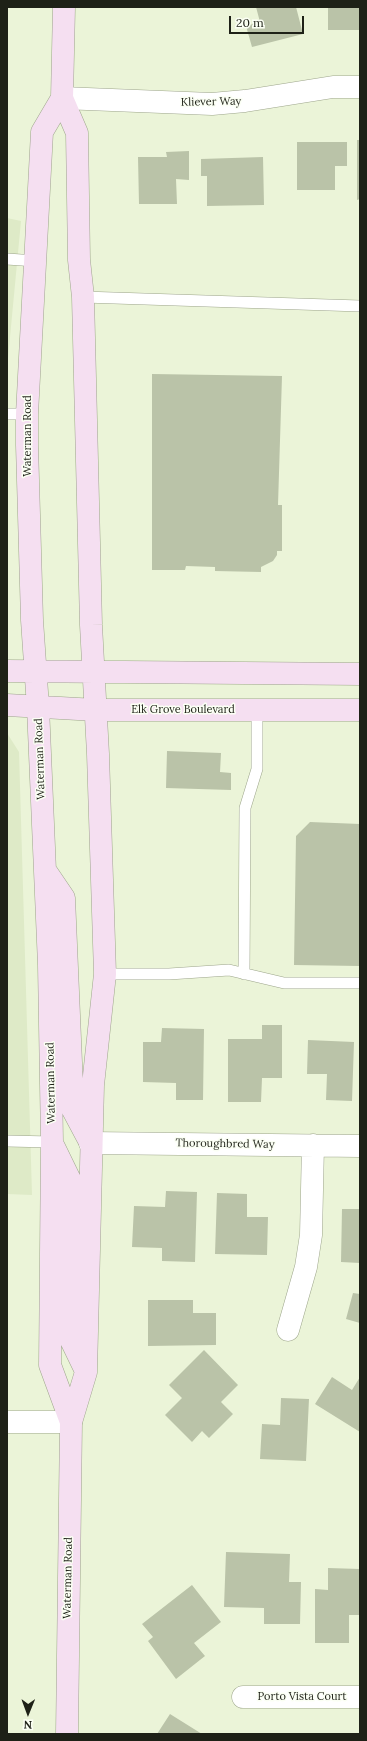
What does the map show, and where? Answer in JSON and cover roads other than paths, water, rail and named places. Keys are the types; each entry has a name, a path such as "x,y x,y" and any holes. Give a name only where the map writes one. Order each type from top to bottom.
{"main road":[{"name":"Waterman Road","path":"64,7 62,98 77,133 79,260 83,297 105,974 93,1085 90,1143 86,1372 70,1422 67,1734"},
{"name":"Waterman Road","path":"62,98 42,132 36,261 17,414 38,707 45,870 52,1142 50,1365 70,1422"},
{"path":"7,671 360,674"},
{"name":"Elk Grove Boulevard","path":"7,705 96,710 360,710"},
{"path":"45,870 64,898 73,1110 90,1143"},
{"path":"52,1142 72,1184 69,1336 86,1372"}],"street":[{"name":"Kliever Way","path":"62,98 212,104 244,101 334,87 360,87"},
{"name":"Thoroughbred Way","path":"90,1143 360,1146"},
{"path":"288,1330 304,1274 311,1235 313,1145"},
{"path":"7,1422 70,1422"},
{"name":"Porto Vista Court","path":"243,1697 360,1697"}],"lane":[{"path":"7,260 36,261"},
{"path":"83,297 360,306"},
{"path":"244,974 245,808 257,770 258,710"},
{"path":"105,974 169,974 229,970 284,983 360,983"},
{"path":"7,1141 52,1142"}]}
